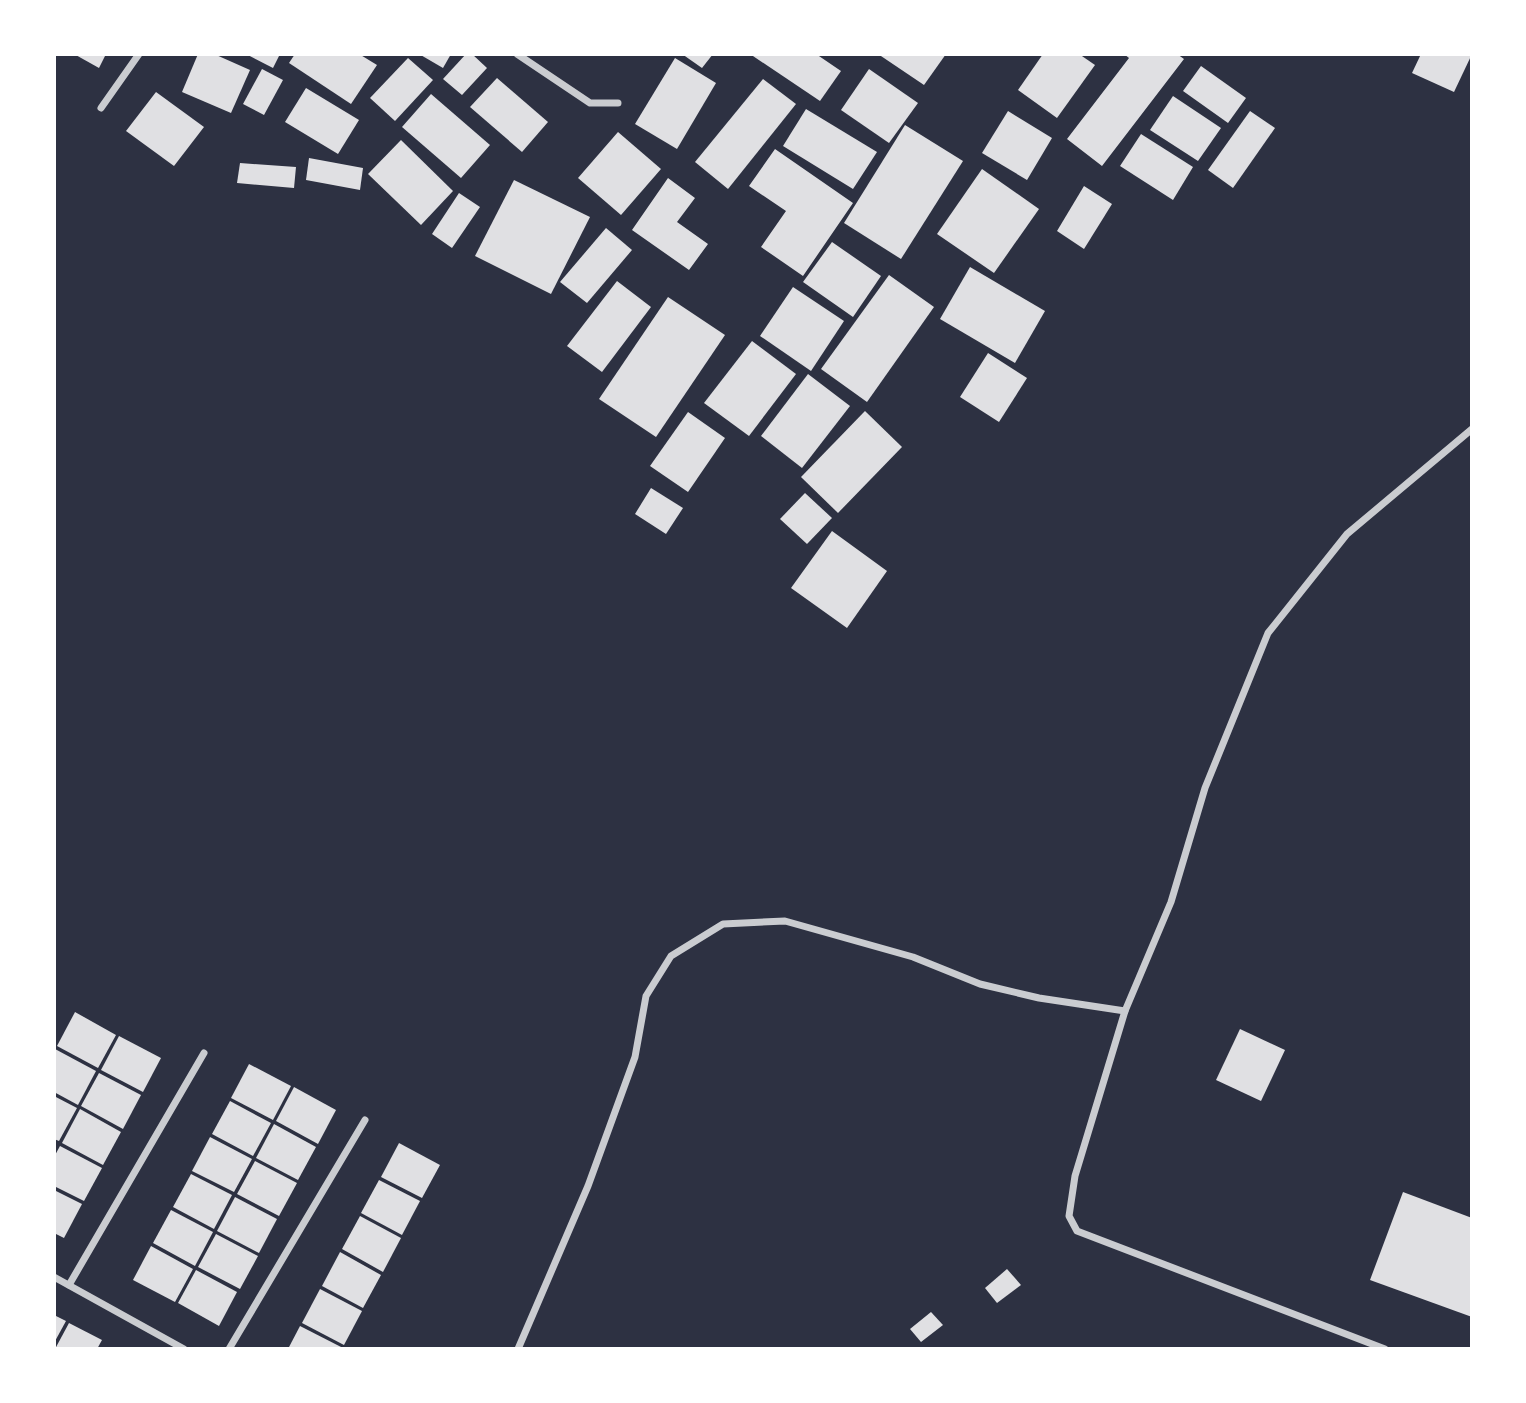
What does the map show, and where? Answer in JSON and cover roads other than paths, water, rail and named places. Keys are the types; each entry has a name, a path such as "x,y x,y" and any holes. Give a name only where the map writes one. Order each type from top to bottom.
{"street":[{"path":"101,108 139,54"},
{"path":"517,54 590,103 618,103"},
{"path":"1385,1349 1077,1231 1069,1216 1075,1176 1125,1011 1171,902 1205,788 1268,633 1347,534 1472,429"},
{"path":"518,1349 588,1185 635,1057 646,996 671,956 723,925 785,921 914,957 980,984 1039,998 1125,1011"},
{"path":"69,1285 204,1054"},
{"path":"229,1349 365,1119"},
{"path":"54,1277 184,1349"}]}
